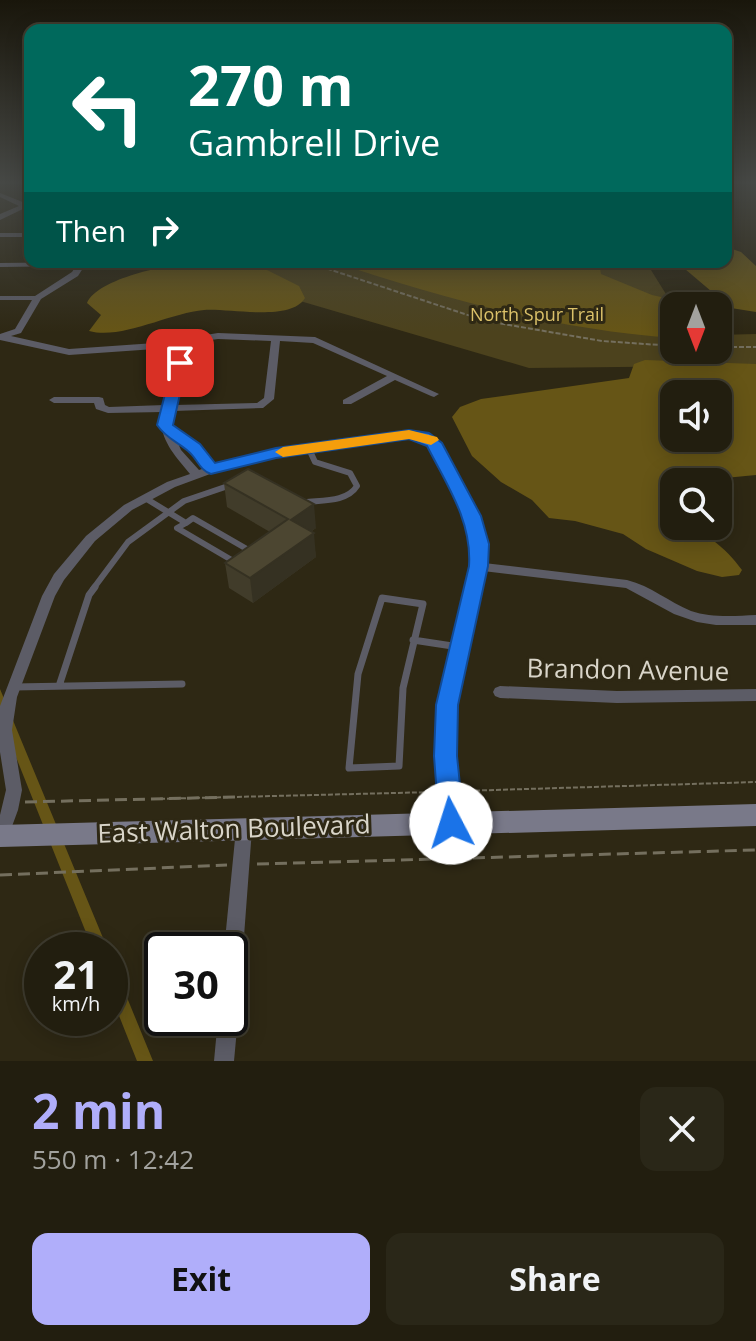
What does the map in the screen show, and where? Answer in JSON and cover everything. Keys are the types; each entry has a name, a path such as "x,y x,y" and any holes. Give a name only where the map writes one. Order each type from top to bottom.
{"main road":[{"name":"East Walton Boulevard","path":"0,836 756,815"}],"street":[{"path":"0,235 24,235"},
{"path":"0,265 24,264"},
{"path":"14,334 37,298 80,268"},
{"path":"0,298 37,298"},
{"path":"1,337 14,334 87,349"},
{"path":"1,337 63,352 150,347 223,336 320,341 434,394"},
{"path":"54,400 99,400 100,407 108,410 255,407 267,402 270,397 276,338"},
{"path":"186,341 165,423 176,451 196,474"},
{"path":"347,402 395,376"},
{"path":"170,433 194,448 211,469"},
{"path":"0,836 12,801 14,781 3,734 14,687 42,609 58,578 99,532 145,498 211,469 250,458 409,435 423,436 433,442 470,511 479,538 478,566 446,718 451,823"},
{"path":"478,566 627,584 696,617 717,621 756,620"},
{"name":"Brandon Avenue","path":"500,692 617,697 756,695"},
{"path":"235,932 244,829"},
{"path":"224,1061 226,1036"}],"lane":[{"path":"299,502 342,498 357,488 350,473 315,462 309,449"},
{"path":"59,686 89,595 128,542 184,501 239,482"},
{"path":"145,498 186,523"},
{"path":"193,518 253,552 237,563 177,528 186,523 193,518"},
{"path":"382,598 423,604 413,640 403,688 399,766 349,768 358,674 382,598"},
{"path":"413,640 459,647"},
{"path":"14,687 182,684"}],"path":[{"path":"325,268 486,321 602,341 660,345"},
{"path":"732,347 756,347"},
{"path":"12,801 756,782"},
{"path":"0,875 756,850"}],"green space":[{"name":"North Spur Trail","path":"187,268 650,268 665,292 660,292 660,364 732,364 732,335 756,334 756,372 711,366 529,368"}],"shaded area":[{"path":"732,249 741,252 756,266 756,312 732,308 732,292 712,292 685,268 732,268"},
{"path":"159,268 263,268 299,286 305,298 287,310 204,310 116,332 89,331 101,315 87,303 94,294 135,274"},
{"path":"353,268 600,268 601,274 660,297 660,337 587,328 502,311"},
{"path":"645,360 660,361 660,364 756,364 756,475 732,477 732,468 660,468 660,540 712,540 742,570 739,575 722,577 697,571 646,549 623,534 575,521 549,518 532,500 501,482 472,456 452,417 460,407 481,399 629,378 634,364"},
{"path":"0,689 101,932 86,932 0,717"},
{"path":"128,1000 153,1061 137,1061 127,1036"}],"building":[{"path":"248,469 314,504 291,520 314,533 250,578 225,563 288,519 224,483"}],"slow traffic":[{"path":"283,452 409,435 431,440"}],"route":[{"path":"180,363 165,425 170,433 190,444 211,469 276,453 409,435 423,436 434,443 472,516 479,544 478,566 447,705 445,756 451,823"}]}
